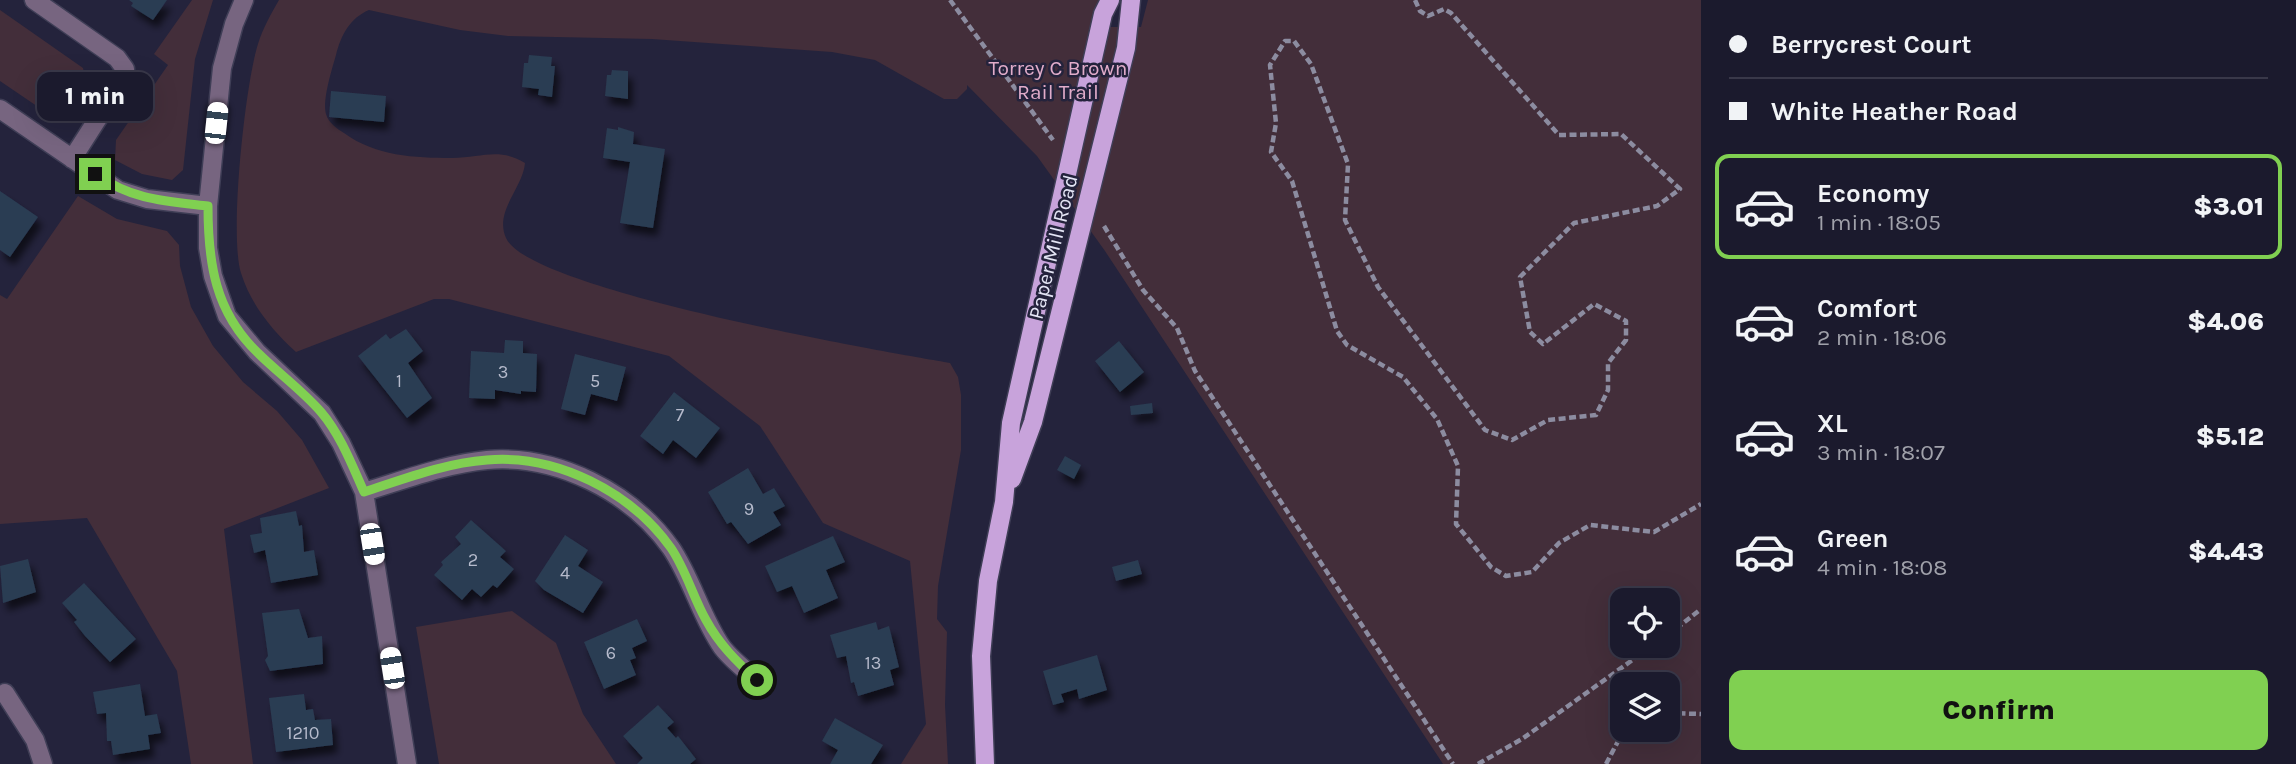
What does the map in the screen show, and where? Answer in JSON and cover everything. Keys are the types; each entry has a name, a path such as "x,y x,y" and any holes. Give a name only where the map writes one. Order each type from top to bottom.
{"main road":[{"name":"Paper Mill Road","path":"985,764 981,656 988,582 1004,502 1011,424 1103,14 1110,0"},
{"name":"Paper Mill Road","path":"1004,502 1033,422 1126,48 1131,0"}],"street":[{"path":"34,0 117,58 125,69 120,84 72,159"},
{"path":"244,0 234,24 222,68 208,206 208,248 213,276 227,316 257,352 322,413 341,443 364,492 407,764"},
{"path":"0,109 118,190 147,200 208,206"},
{"path":"364,492 440,468 488,460 529,461 571,472 609,491 643,516 671,549 724,649 757,680"},
{"path":"5,693 35,740 43,764"}],"path":[{"path":"950,0 1057,146"},
{"path":"1415,0 1420,11 1427,16 1444,9 1451,13 1559,135 1621,134 1681,189 1657,206 1574,223 1520,278 1530,331 1543,344 1594,304 1626,321 1626,340 1608,363 1608,390 1596,415 1548,420 1512,440 1485,430 1378,287 1345,220 1348,164 1311,64 1294,41 1285,41 1270,65 1276,123 1272,152 1292,181 1337,331 1347,345 1403,377 1437,419 1458,466 1456,524 1492,566 1506,576 1532,572 1559,544 1590,525 1654,531 1701,504"},
{"path":"1100,218 1143,290 1177,328 1195,371 1453,764"},
{"path":"1680,626 1701,609"},
{"path":"1478,764 1522,739 1635,658"},
{"path":"1680,713 1701,714"},
{"path":"1606,764 1618,742"}],"green space":[{"path":"192,0 213,0 195,59 183,170 172,180 142,174 115,160 116,140 168,65 154,54"},
{"name":"Torrey C Brown Rail Trail","path":"279,0 1110,0 1104,27 1141,27 1148,0 1701,0 1701,764 1443,764 1105,251 1037,156 967,85 967,89 957,99 944,99 875,60 832,52 652,39 508,36 460,30 369,10 362,13 352,22 338,48 325,101 329,120 356,141 382,151 452,158 498,154 525,163 520,181 506,209 503,228 506,238 529,258 576,278 639,298 787,332 950,363 958,377 961,395 961,450 938,586 937,619 947,632 945,705 948,764 901,764 926,724 910,561 823,523 760,426 669,356 449,299 434,299 296,352 271,326 245,285 238,254 237,227 240,160 248,92 253,64 267,21"},
{"path":"0,10 83,68 88,92 75,111 50,115 0,81"},
{"path":"78,196 117,219 167,231 179,245 180,266 191,307 213,346 243,382 277,411 302,440 329,488 224,529 253,764 191,764 177,671 87,518 0,524 0,295 7,299"},
{"path":"512,611 556,643 583,714 616,764 439,764 416,627"}],"building":[{"path":"129,0 167,0 153,20 131,6 133,3"},
{"path":"529,55 552,57 551,66 555,66 552,97 538,95 539,89 522,87 524,63 528,63"},
{"path":"612,70 628,71 628,99 605,96 607,75 611,75"},
{"path":"331,91 386,96 384,122 329,117"},
{"path":"618,127 634,132 633,144 665,149 653,228 620,223 630,162 603,158 607,128 618,130"},
{"path":"0,191 38,217 10,257 0,250"},
{"path":"406,329 423,351 408,363 432,398 407,418 358,356 386,334 390,339"},
{"path":"505,340 523,341 523,353 537,354 536,392 521,391 521,394 495,390 495,399 469,398 471,351 504,353"},
{"path":"1119,341 1144,372 1120,392 1095,361"},
{"path":"575,354 626,367 617,401 591,394 585,415 561,409"},
{"path":"674,392 720,428 696,458 673,440 663,454 640,436"},
{"path":"1152,403 1153,413 1131,415 1130,406"},
{"path":"1065,456 1081,465 1074,479 1057,470"},
{"path":"748,468 763,494 774,488 785,506 773,512 781,525 748,544 731,522 727,524 708,492"},
{"path":"296,511 299,526 302,525 304,552 314,550 318,575 271,583 265,550 254,553 250,535 262,533 260,518"},
{"path":"471,520 506,551 500,557 514,569 497,588 493,585 481,597 472,589 462,600 434,575 443,565 441,562 461,544 455,537"},
{"path":"565,535 588,550 578,566 603,582 583,613 544,590 535,581"},
{"path":"833,536 845,562 826,570 838,598 804,613 792,586 777,592 765,566"},
{"path":"28,559 36,592 3,603 0,566"},
{"path":"1138,560 1142,574 1116,581 1112,567"},
{"path":"84,583 136,639 110,662 85,636 74,622 77,620 62,603"},
{"path":"299,609 308,638 322,636 323,664 270,671 265,660 268,656 262,613"},
{"path":"637,619 647,641 632,648 636,658 630,660 636,675 604,689 584,642"},
{"path":"876,622 878,630 889,626 899,667 890,670 894,685 858,696 854,682 851,683 846,656 837,658 830,635"},
{"path":"1097,655 1107,690 1079,699 1077,689 1061,694 1064,702 1053,705 1043,671"},
{"path":"140,684 145,716 157,714 161,733 148,735 150,749 113,755 111,741 107,741 106,713 97,714 93,692"},
{"path":"304,694 306,710 313,709 315,720 331,719 333,745 276,752 269,698"},
{"path":"658,705 674,722 667,728 676,738 678,736 696,759 690,764 637,764 643,758 623,736"},
{"path":"835,718 883,745 871,764 830,764 838,750 822,741"}],"route":[{"path":"95,174 118,190 147,200 208,206 208,248 218,295 227,316 257,352 322,413 341,443 364,492 440,468 488,460 529,461 571,472 609,491 643,516 671,549 705,619 724,649 757,680"}]}
